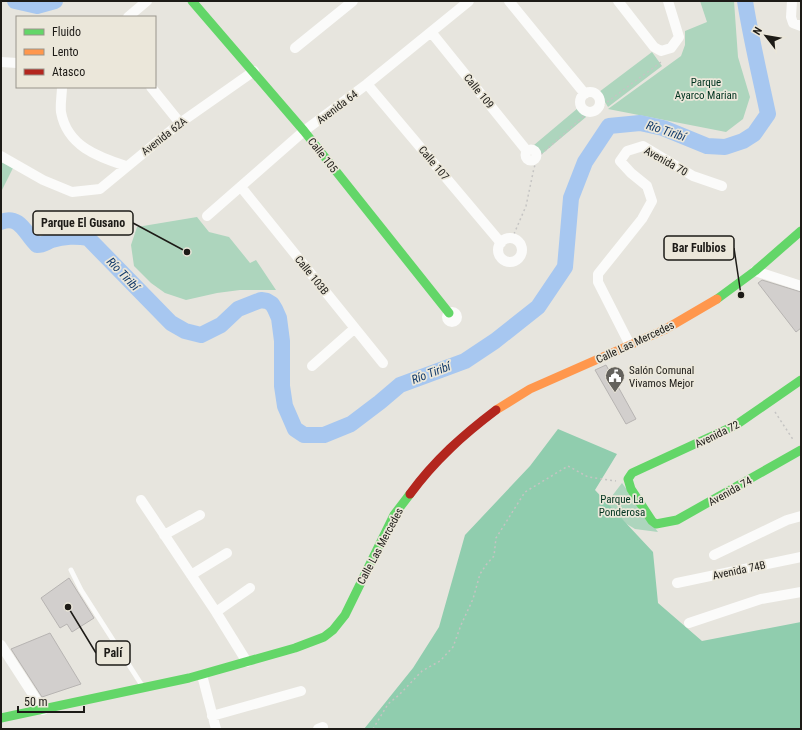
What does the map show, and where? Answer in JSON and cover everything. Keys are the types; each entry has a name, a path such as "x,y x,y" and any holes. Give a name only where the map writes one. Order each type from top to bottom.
{"street":[{"path":"129,16 147,1"},
{"name":"Calle 105","path":"192,1 254,71 304,131 449,313"},
{"path":"295,48 353,1"},
{"name":"Avenida 64","path":"207,216 304,131 367,84 469,1"},
{"path":"509,1 585,94"},
{"path":"618,1 654,47 661,51 671,48 679,38 668,1"},
{"path":"792,1 791,17 797,25"},
{"name":"Calle 109","path":"431,32 527,151"},
{"path":"1,62 16,63"},
{"name":"Avenida 62A","path":"1,156 43,180 72,192 100,189 180,123 254,71"},
{"name":"Calle 107","path":"367,84 501,243"},
{"path":"62,88 61,111 67,129 82,147 101,158 126,166"},
{"path":"152,88 180,123"},
{"name":"Avenida 70","path":"630,346 598,282 598,274 642,220 652,201 647,186 631,173 620,161 627,151 643,146 693,176 722,186"},
{"name":"Calle 103B","path":"241,187 383,363"},
{"name":"Calle Las Mercedes","path":"1,718 162,685 202,675 298,648 325,637 336,627 345,614 394,515 426,472 467,432 500,407 530,390 664,330 711,304 755,271 801,231"},
{"path":"755,271 801,286"},
{"path":"312,366 355,328"},
{"name":"Avenida 72","path":"628,479 632,473 736,425 801,380"},
{"name":"Avenida 74","path":"628,479 631,489 656,524 677,520 800,451"},
{"path":"141,500 216,612 247,662"},
{"path":"164,536 200,515"},
{"path":"714,554 787,520 801,516"},
{"path":"191,575 227,553"},
{"name":"Avenida 74B","path":"677,583 801,557"},
{"path":"216,612 250,588"},
{"path":"689,623 761,599 801,592"},
{"path":"1,644 43,710"},
{"path":"202,675 216,729"},
{"path":"212,716 301,692"}],"lane":[{"path":"71,570 81,590 143,688"}],"path":[{"path":"603,105 661,62"},
{"path":"514,234 526,206 534,168 538,157 586,114"},
{"path":"769,403 800,451"},
{"path":"373,729 388,704 400,695 422,671 440,661 453,647 473,598 480,574 494,556 496,538 525,492 568,466 588,477 618,482 628,479"}],"green space":[{"name":"Parque Ayarco Marian","path":"700,1 734,1 738,57 750,97 743,119 726,132 608,109 681,56 685,45 685,31 707,22"},
{"path":"652,52 662,66 608,107 599,92"},
{"path":"578,108 586,117 542,154 534,145"},
{"path":"1,162 13,168 1,192"},
{"path":"197,217 209,232 229,237 250,263 256,260 276,290 240,290 217,293 186,300 165,293 151,283 134,266 131,245 137,227"},
{"path":"558,429 617,454 595,490 653,552 658,603 702,641 801,622 801,729 364,729 413,668 439,627 465,535 530,466"},
{"name":"Parque La Ponderosa","path":"622,483 658,532 635,529 602,509"}],"building":[{"path":"762,280 801,292 801,328 796,332 758,283"},
{"name":"Salón Comunal Vivamos Mejor","path":"606,365 636,419 626,424 595,370"},
{"path":"69,578 94,618 72,632 67,624 60,628 41,598"},
{"path":"50,633 81,684 42,697 11,649"}],"waterway":[{"path":"15,1 37,6 55,1"},
{"name":"Río Tiribí","path":"1,222 8,220 18,223 37,245 61,238 88,238 171,323 185,331 201,335 221,325 238,309 261,300 272,304 279,318 282,341 282,386 285,406 295,429 304,435 324,435 351,424 400,385 465,361 495,341 538,307 565,267 571,198 585,162 609,126 640,123 663,128 707,146 725,147 743,141 754,134 768,114 745,1"}],"traffic: fast":[{"path":"192,1 304,131 449,313"},
{"path":"717,299 755,271 801,231"},
{"path":"801,380 736,425 632,473 628,479 631,489 652,521 656,524 677,520 801,450"},
{"path":"1,718 189,678 295,648 324,637 333,630 345,615 394,515 410,494"}],"traffic: slow":[{"path":"496,410 530,389 664,330 717,299"}],"traffic: jam":[{"path":"410,494 439,459 472,429 496,410"}],"place":[{"name":"Parque El Gusano","path":"187,252"},
{"name":"Bar Fulbios","path":"741,295"},
{"name":"Salón Comunal Vivamos Mejor","path":"615,393"},
{"name":"Palí","path":"68,607"}]}
